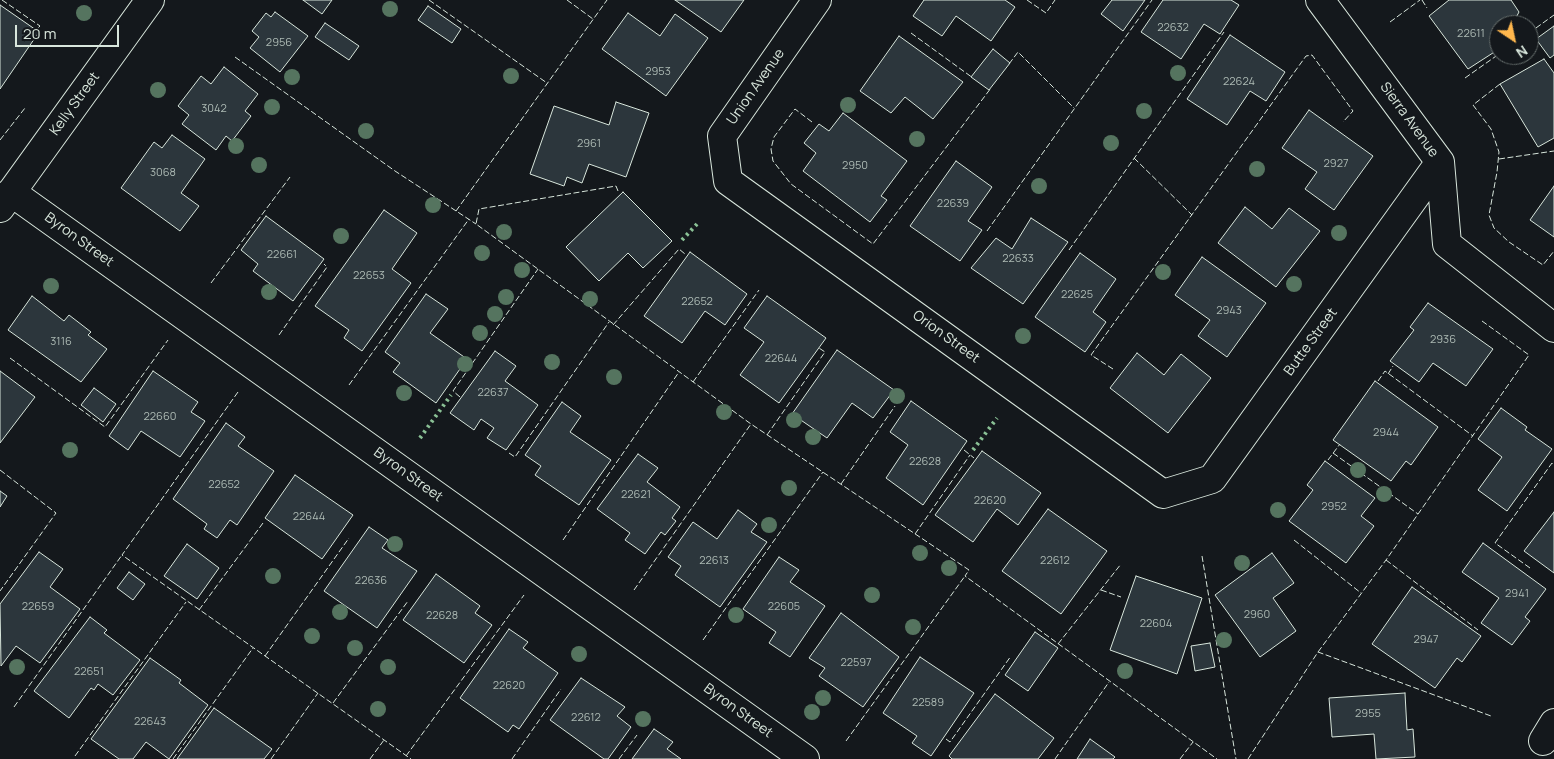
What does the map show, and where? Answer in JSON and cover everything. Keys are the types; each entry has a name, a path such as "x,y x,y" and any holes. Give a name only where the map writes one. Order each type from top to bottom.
{"street":[{"name":"Kelly Street","path":"6,200 150,0"},
{"name":"Union Avenue","path":"728,181 722,136 817,0"},
{"name":"Sierra Avenue","path":"1320,0 1440,162 1447,244 1554,328"},
{"name":"Butte Street","path":"1163,494 1212,479 1440,162"},
{"name":"Orion Street","path":"728,181 1163,494"},
{"name":"Byron Street","path":"6,200 805,759"}],"building":[{"path":"303,0 332,0 322,14"},
{"path":"675,0 744,0 721,32"},
{"path":"924,0 1005,0 1015,7 991,41 956,16 942,36 913,16"},
{"path":"1112,0 1145,0 1123,31 1101,14"},
{"path":"1163,0 1231,0 1239,5 1220,34 1204,24 1181,59 1141,32"},
{"path":"1449,0 1511,0 1519,12 1517,15 1489,15 1489,55 1468,69 1429,16"},
{"path":"0,5 39,32 0,89"},
{"path":"428,6 461,29 452,43 418,20"},
{"path":"275,12 308,36 280,72 250,48 259,37 252,31 266,13 271,17"},
{"path":"628,13 660,36 675,14 708,38 666,96 602,49"},
{"path":"325,23 359,46 349,60 315,37"},
{"path":"1554,26 1554,55 1550,58 1539,43 1539,37"},
{"path":"1230,35 1285,72 1266,101 1250,91 1227,125 1187,99"},
{"path":"899,36 963,82 933,119 905,97 891,113 860,91"},
{"path":"993,49 1010,63 989,90 971,77"},
{"path":"1544,59 1554,73 1554,138 1538,147 1500,84 1533,65 1539,65 1539,62"},
{"path":"224,67 258,94 245,111 251,116 232,141 226,136 216,150 182,124 189,115 178,106 201,76 211,84"},
{"path":"616,102 649,113 626,177 589,164 582,183 567,177 564,186 530,174 554,106 609,125"},
{"path":"1309,110 1373,156 1334,210 1305,189 1317,172 1282,148"},
{"path":"843,113 907,161 881,196 887,200 870,222 803,171 816,153 804,143 819,124 829,131"},
{"path":"172,135 205,159 181,193 199,206 180,231 121,188 154,142 162,148"},
{"path":"956,161 992,187 968,221 982,230 960,261 910,226"},
{"path":"1554,186 1554,237 1530,220"},
{"path":"623,192 672,241 643,268 628,253 599,281 566,247"},
{"path":"1245,207 1272,229 1289,208 1320,231 1276,287 1218,243"},
{"path":"384,210 417,233 392,269 411,283 362,351 344,338 349,330 315,306"},
{"path":"266,216 324,259 293,301 253,271 258,264 241,250"},
{"path":"1031,218 1068,242 1023,304 971,268 996,238 1012,249"},
{"path":"690,252 747,294 725,325 705,311 682,343 644,316"},
{"path":"1080,253 1116,279 1093,312 1106,322 1085,352 1035,317"},
{"path":"1202,257 1266,303 1227,357 1198,336 1210,320 1175,295"},
{"path":"426,294 448,309 430,333 467,359 436,403 393,372 400,363 385,352"},
{"path":"32,296 64,321 69,315 91,332 88,335 107,349 81,382 8,330"},
{"path":"767,296 826,338 779,403 740,375 764,342 744,328"},
{"path":"1428,303 1493,349 1466,386 1433,363 1419,382 1390,361 1414,330 1410,327"},
{"path":"837,350 894,390 873,418 852,403 827,438 792,414"},
{"path":"495,351 516,366 505,381 538,405 506,450 487,438 494,428 481,419 474,430 450,413"},
{"path":"1137,353 1164,375 1181,354 1211,378 1168,433 1110,388"},
{"path":"0,371 35,397 0,443"},
{"path":"153,371 198,402 191,412 205,421 180,457 141,431 128,450 109,436"},
{"path":"1375,381 1438,427 1411,465 1406,461 1391,481 1333,440"},
{"path":"94,388 116,404 103,422 81,405"},
{"path":"911,401 967,441 923,505 886,478 908,445 890,432"},
{"path":"562,402 581,416 570,432 611,460 579,505 535,475 541,466 525,455"},
{"path":"1501,408 1527,427 1525,430 1552,449 1507,511 1478,490 1502,457 1478,439"},
{"path":"226,423 245,437 238,446 274,471 237,525 230,520 217,538 204,529 207,524 173,499"},
{"path":"982,451 1041,493 1018,525 997,509 973,542 935,515"},
{"path":"638,454 658,468 647,482 680,507 672,518 676,521 665,535 661,532 645,554 625,540 630,533 597,509"},
{"path":"1325,461 1375,498 1361,516 1374,526 1346,563 1289,521 1313,490 1307,485"},
{"path":"295,475 353,515 322,559 265,518"},
{"path":"0,491 7,496 0,507"},
{"path":"1048,509 1107,551 1061,614 1002,571"},
{"path":"738,510 757,524 751,532 767,542 720,607 675,575 681,566 668,557 693,522 717,539"},
{"path":"1554,512 1554,573 1524,551"},
{"path":"369,527 388,540 382,548 417,571 377,628 324,591"},
{"path":"1483,543 1546,589 1525,617 1530,621 1512,645 1481,623 1499,598 1462,572"},
{"path":"187,544 219,568 197,599 164,576"},
{"path":"39,552 63,569 50,587 80,609 40,663 16,646 1,666 0,604"},
{"path":"1272,553 1294,583 1273,598 1296,631 1260,657 1215,595"},
{"path":"779,557 799,570 790,582 825,606 790,657 769,643 776,632 743,609"},
{"path":"129,572 145,584 133,600 117,588"},
{"path":"436,574 480,606 475,613 492,625 464,663 403,620"},
{"path":"1136,576 1202,598 1177,674 1110,650"},
{"path":"1412,587 1481,636 1462,662 1457,658 1435,688 1372,644"},
{"path":"841,613 899,657 863,707 819,676 825,668 809,658"},
{"path":"90,617 107,630 104,633 140,660 113,695 98,684 94,690 91,688 69,718 34,691"},
{"path":"509,629 528,642 523,648 558,673 519,729 513,725 508,732 460,698"},
{"path":"1035,632 1058,648 1028,691 1005,675"},
{"path":"1210,643 1215,667 1195,671 1191,646"},
{"path":"920,657 974,693 931,756 912,743 917,736 883,713"},
{"path":"150,658 181,680 179,683 208,705 169,759 146,742 133,759 119,759 91,739"},
{"path":"581,678 625,707 617,716 631,727 608,759 604,759 550,720"},
{"path":"1405,693 1407,730 1413,729 1415,757 1376,759 1374,734 1332,737 1329,698"},
{"path":"995,694 1054,738 1038,759 952,759 949,756"},
{"path":"214,708 272,749 264,759 177,759"},
{"path":"654,729 673,742 667,749 681,759 632,759"},
{"path":"1090,739 1115,757 1113,759 1077,759"}],"hedge":[{"path":"682,240 697,224"},
{"path":"420,438 451,395"},
{"path":"973,450 997,418"}],"fence":[{"path":"2,0 40,26 38,28"},
{"path":"429,0 547,83"},
{"path":"567,0 593,19"},
{"path":"456,211 607,0"},
{"path":"1027,0 1046,13 1055,0"},
{"path":"987,231 1152,0"},
{"path":"1390,22 1420,0"},
{"path":"1422,0 1427,8"},
{"path":"1539,26 1554,15"},
{"path":"1069,250 1224,32"},
{"path":"911,33 973,78"},
{"path":"1009,64 1018,52 1074,108"},
{"path":"1113,369 1091,355 1306,56 1312,55 1353,111 1343,122"},
{"path":"235,57 395,171 476,224"},
{"path":"1465,78 1489,61"},
{"path":"1500,84 1473,105 1491,129 1499,152 1489,215 1494,228 1509,242 1543,265 1554,251"},
{"path":"812,122 795,109 774,137 771,149 773,161 791,184 873,244 991,88"},
{"path":"0,140 25,108"},
{"path":"1499,159 1554,151"},
{"path":"1134,158 1192,215"},
{"path":"211,283 290,177"},
{"path":"618,191 616,186 479,209 476,224 751,424 969,570 965,576 1217,759"},
{"path":"349,385 469,219"},
{"path":"613,325 679,249 685,254"},
{"path":"279,335 327,267 324,264"},
{"path":"460,397 453,391 538,269"},
{"path":"693,382 759,290"},
{"path":"1318,652 1386,560 1529,355 1482,321"},
{"path":"509,453 515,457 609,322"},
{"path":"10,358 105,427 168,340"},
{"path":"767,435 825,352 819,348"},
{"path":"1388,374 1393,366"},
{"path":"1378,381 1385,371 1473,436"},
{"path":"563,540 679,372"},
{"path":"238,392 122,555 411,759"},
{"path":"841,484 895,406"},
{"path":"634,590 751,424"},
{"path":"1328,460 1340,444"},
{"path":"964,450 974,458"},
{"path":"1333,453 1418,514"},
{"path":"915,534 970,455"},
{"path":"1530,568 1495,543 1552,463 1554,465"},
{"path":"0,470 56,513 0,591"},
{"path":"703,640 823,472"},
{"path":"199,610 263,523"},
{"path":"265,656 349,538"},
{"path":"1294,540 1361,593"},
{"path":"14,707 122,555"},
{"path":"1202,556 1236,759"},
{"path":"1386,560 1478,630"},
{"path":"1058,644 1121,564"},
{"path":"846,741 965,576"},
{"path":"1101,590 1121,597"},
{"path":"406,756 524,595"},
{"path":"333,703 408,601"},
{"path":"75,756 186,602"},
{"path":"173,759 253,648"},
{"path":"1248,759 1318,652 1491,716"},
{"path":"946,739 950,742 1011,656"},
{"path":"1055,759 1109,682"},
{"path":"512,759 561,689"},
{"path":"271,759 318,693"},
{"path":"619,759 637,735"},
{"path":"370,759 384,740"},
{"path":"1180,759 1193,742"}]}
